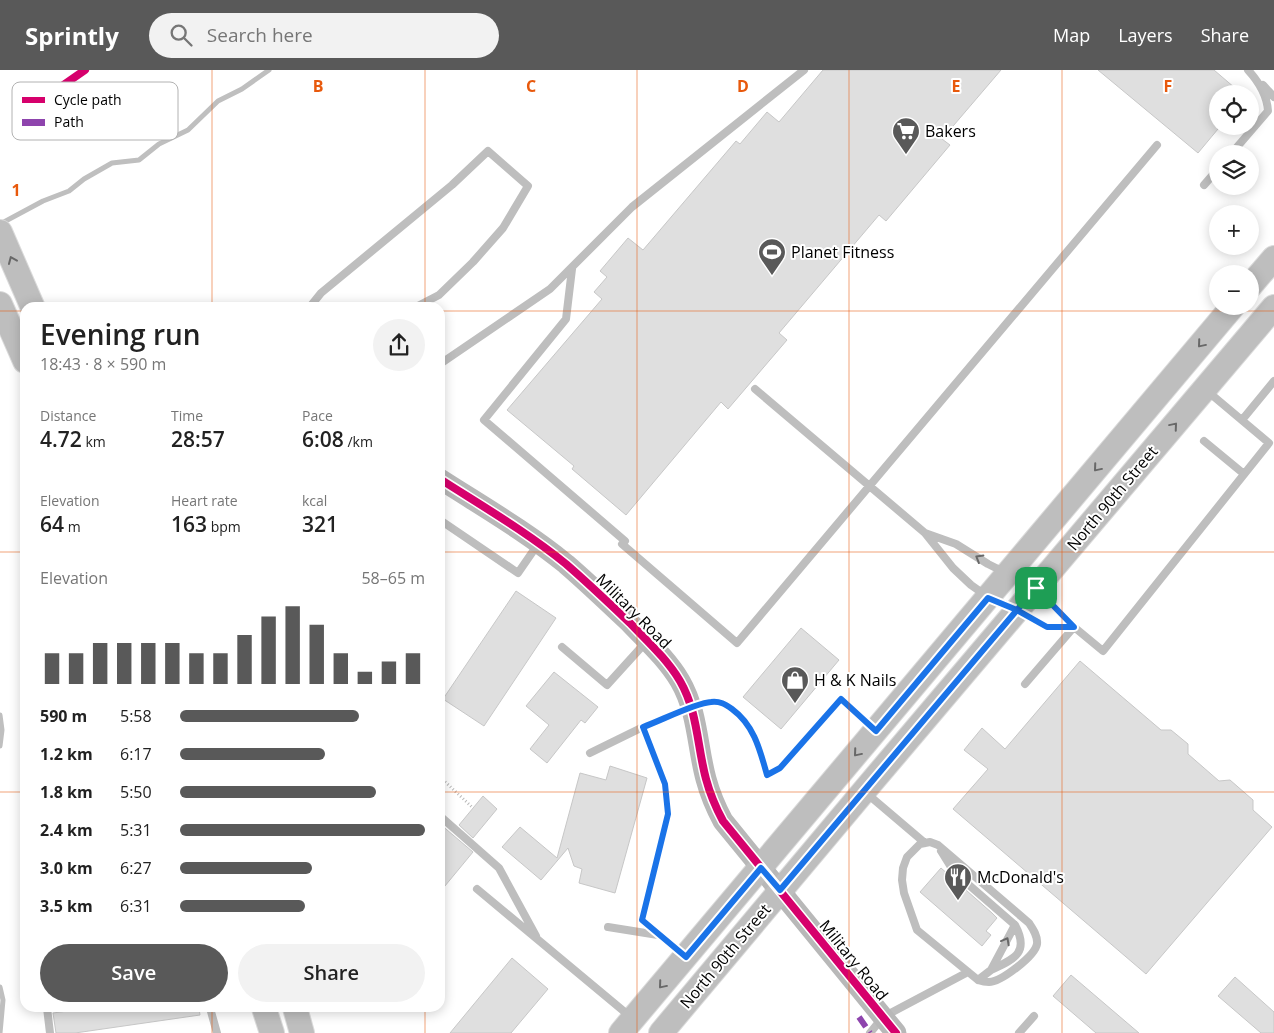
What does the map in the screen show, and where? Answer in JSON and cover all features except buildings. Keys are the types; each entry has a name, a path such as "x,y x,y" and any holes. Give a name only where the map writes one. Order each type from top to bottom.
{"main road":[{"path":"0,232 28,298"},
{"path":"1259,276 1274,258"},
{"path":"0,304 20,350"},
{"name":"North 90th Street","path":"660,1033 1274,307"},
{"name":"North 90th Street","path":"627,1026 1225,315"},
{"path":"1206,389 1201,381 1200,374 1224,340 1237,315"},
{"name":"Military Road","path":"445,484 538,544 565,564 602,596 670,666 680,681 692,708 705,778 716,809 723,821 780,890 883,1028"},
{"path":"265,1012 272,1033"},
{"path":"296,1012 302,1033"}],"lane":[{"path":"445,361 550,289 632,207 804,70"},
{"path":"1250,72 1274,97"},
{"path":"1239,145 1268,112 1263,90 1250,72"},
{"path":"572,269 566,319 484,420 737,643 1157,145"},
{"path":"314,302 321,293 452,185 488,151 528,186 504,228 440,295 426,302"},
{"path":"1204,185 1209,179"},
{"path":"1242,420 1274,382"},
{"path":"755,389 925,533 953,568 988,598 1017,610 1047,627 1074,627"},
{"path":"925,533 956,544 1036,588 1074,627 1103,651 1269,443 1206,389"},
{"path":"1204,441 1244,474"},
{"path":"445,523 518,573 538,544"},
{"path":"1025,684 1074,627"},
{"path":"562,647 607,685 647,641"},
{"path":"590,753 643,727 711,702 723,702 748,723 756,740 767,775 780,768 841,699 876,731"},
{"path":"643,727 665,784 668,814 642,920 686,957"},
{"path":"864,791 925,842"},
{"path":"445,820 500,868 538,940"},
{"path":"930,842 938,845 1029,922 1034,931 1037,945 1034,951 1021,966 990,983 978,980 917,930 904,893 903,868 913,850 920,844 930,842"},
{"path":"938,845 954,872 1015,925 1022,938 1021,947 1010,961 991,970 978,980"},
{"path":"476,889 538,940 627,1026"},
{"path":"991,970 1015,925"},
{"path":"608,927 660,935"},
{"path":"883,1028 968,972"},
{"path":"47,1012 50,1033"},
{"path":"211,1012 217,1033"},
{"path":"1019,1033 1034,1016"}],"path":[{"path":"445,782 473,808"}],"waterway":[{"path":"178,135 188,130 218,101 242,89 269,70"},
{"path":"0,224 43,201 69,191 84,179 112,163 139,160 159,144 167,140"},
{"path":"0,715 2,730 0,746"},
{"path":"0,987 3,1000 0,1033"}],"marked path":[{"path":"859,1017 870,1033"}],"cycle path":[{"path":"68,82 85,70"},
{"path":"445,482 520,530 566,564 630,623 669,665 686,693 694,717 706,779 713,801 723,821 896,1033"}],"place":[{"name":"Bakers","path":"906,155"},
{"name":"Planet Fitness","path":"772,276"},
{"name":"H & K Nails","path":"795,704"},
{"name":"McDonald's","path":"958,901"}],"route":[{"path":"1036,588 1017,610 988,598 876,731 841,699 780,768 767,775 756,740 748,723 723,702 711,702 643,727 665,784 668,814 642,920 686,957 761,868 780,890 1017,610 1047,627 1074,627 1036,588"}]}
